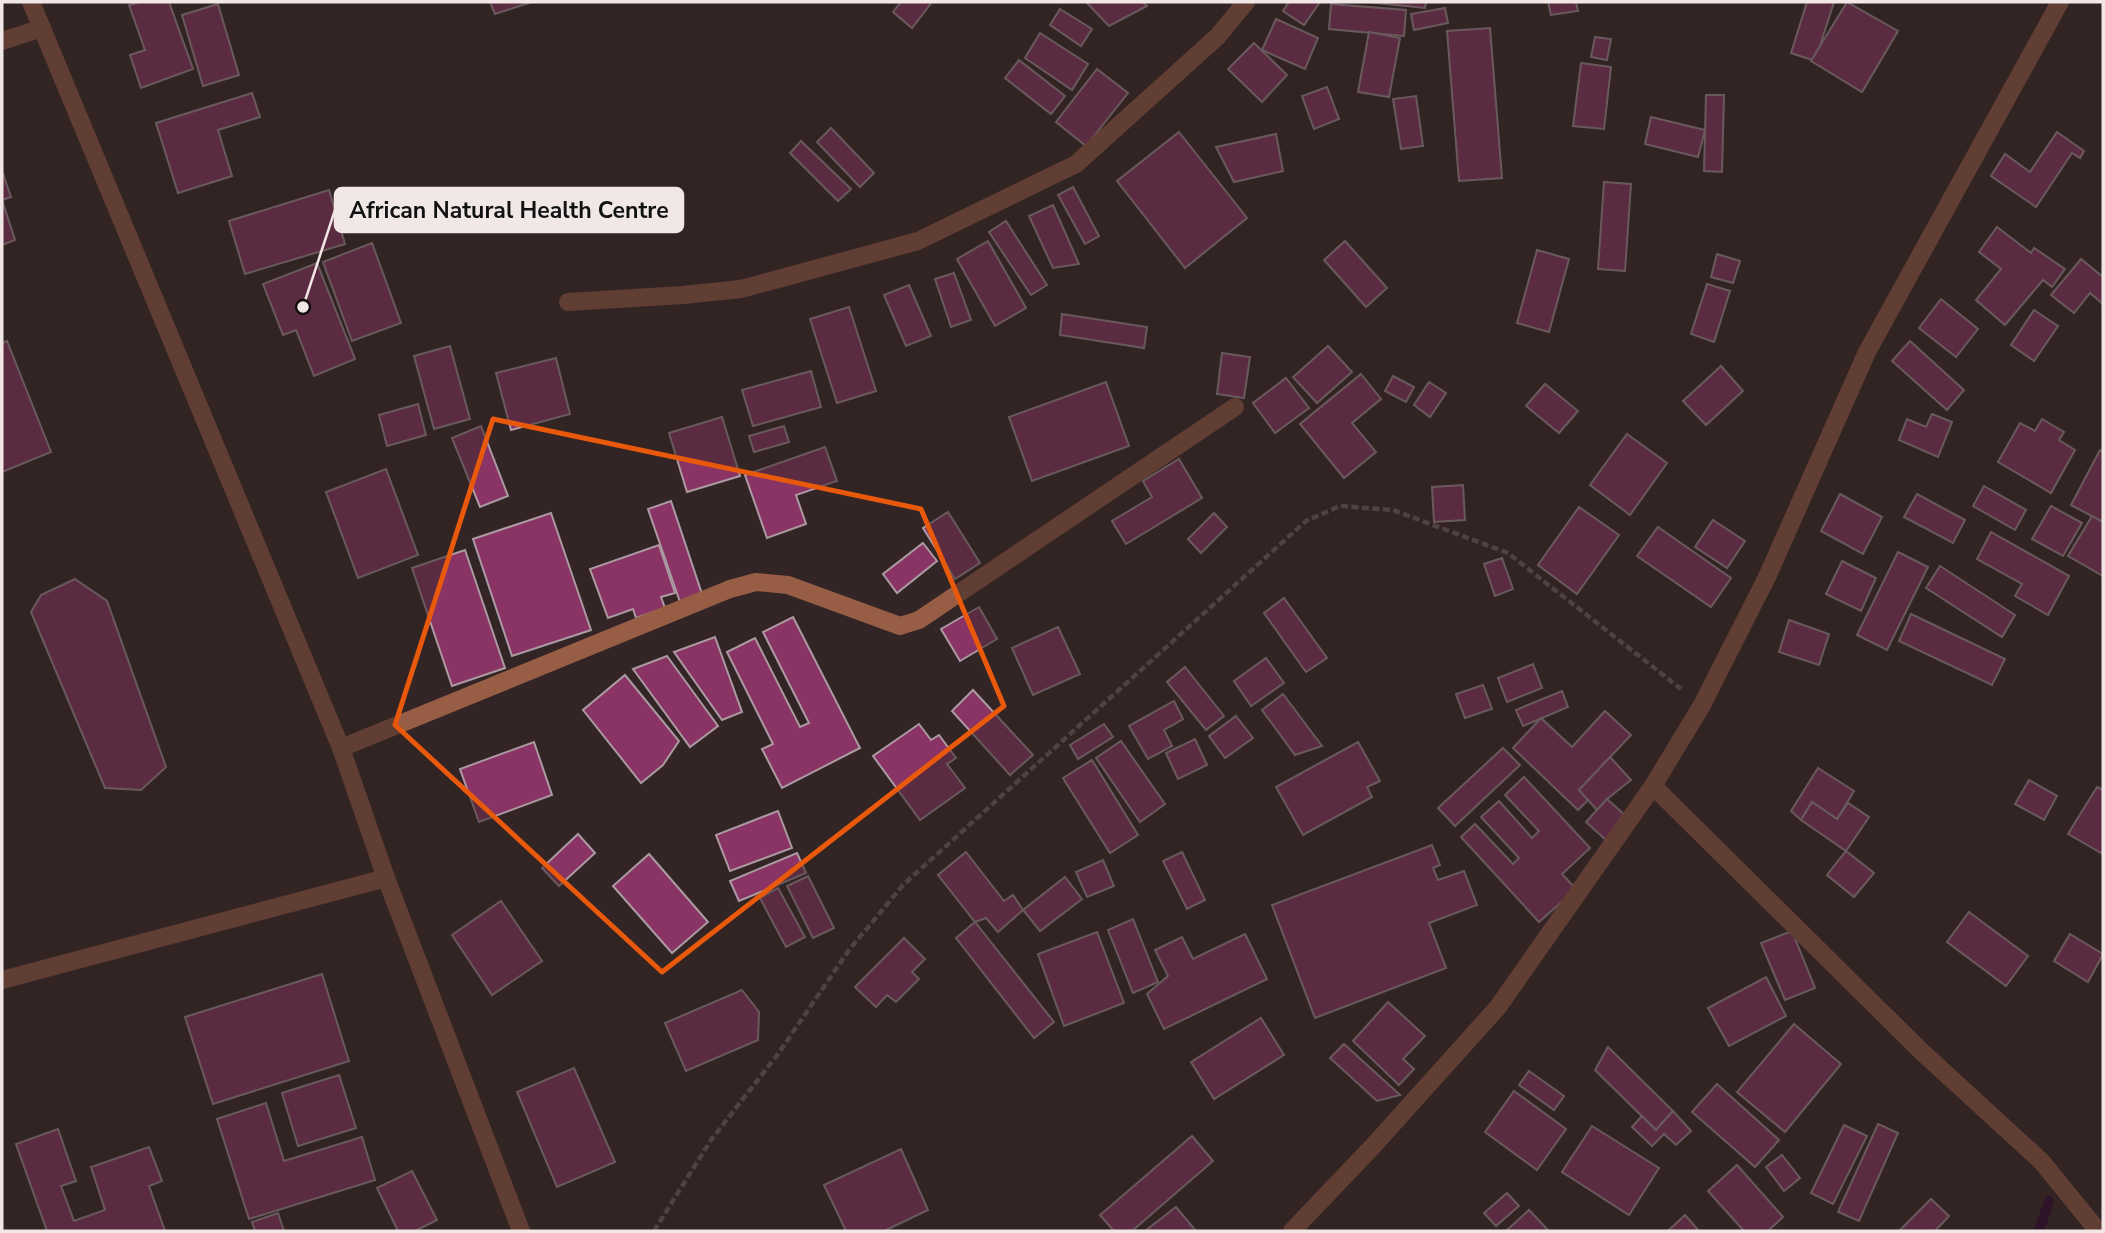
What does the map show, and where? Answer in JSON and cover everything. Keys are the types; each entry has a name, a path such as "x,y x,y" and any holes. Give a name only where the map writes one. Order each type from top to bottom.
{"street":[{"path":"31,2 341,748 386,878 521,1231"},
{"path":"568,302 741,289 918,241 1076,164 1217,37 1246,2"},
{"path":"1292,1231 1374,1145 1498,1007 1653,786 1702,705 1767,577 1867,352 2060,2"},
{"path":"2,41 41,28"},
{"path":"341,748 552,660 730,589 756,582 788,585 900,626 919,620 1234,407"},
{"path":"1653,786 1921,1051 2042,1162 2098,1231"},
{"path":"2,980 386,878"}],"path":[{"path":"654,1231 711,1140 778,1054 849,950 904,884 1306,521 1340,506 1393,510 1508,554 1702,705"}],"highlighted area":[{"path":"493,419 921,509 1004,706 662,972 395,725"}],"building":[{"path":"140,2 169,2 193,69 141,88 130,55 145,50 129,5"},
{"path":"490,2 532,2 495,14"},
{"path":"901,2 932,2 912,28 893,12"},
{"path":"1086,2 1143,2 1147,6 1109,26"},
{"path":"1289,2 1320,2 1304,25 1283,11"},
{"path":"1366,2 1426,2 1425,8"},
{"path":"1548,2 1576,2 1578,11 1551,15"},
{"path":"1807,2 1834,2 1815,61 1791,53"},
{"path":"1847,2 1898,31 1862,92 1811,61"},
{"path":"218,4 239,75 203,86 182,15"},
{"path":"1331,4 1406,10 1404,36 1329,29"},
{"path":"1445,8 1448,23 1414,30 1411,14"},
{"path":"1060,9 1092,29 1081,46 1050,25"},
{"path":"1276,19 1318,38 1305,69 1262,50"},
{"path":"1490,28 1502,178 1459,181 1447,31"},
{"path":"1369,32 1400,38 1389,97 1358,92"},
{"path":"1040,33 1088,64 1072,90 1025,58"},
{"path":"1595,37 1611,39 1607,60 1591,57"},
{"path":"1254,43 1287,75 1262,102 1228,69"},
{"path":"1019,60 1065,96 1051,114 1005,78"},
{"path":"1581,63 1611,67 1604,129 1573,126"},
{"path":"1097,69 1128,93 1086,146 1056,122"},
{"path":"1327,87 1339,119 1314,129 1302,96"},
{"path":"252,93 260,117 218,130 232,176 178,193 156,123"},
{"path":"1706,95 1724,95 1722,172 1704,171"},
{"path":"1416,96 1423,146 1401,149 1393,99"},
{"path":"1651,117 1705,130 1698,157 1645,144"},
{"path":"831,128 874,173 860,187 817,142"},
{"path":"1179,132 1247,218 1185,268 1117,181"},
{"path":"2057,132 2084,151 2080,158 2072,153 2036,207 1991,176 2005,154 2030,172"},
{"path":"1276,134 1283,171 1234,182 1216,147"},
{"path":"801,141 851,189 838,201 790,153"},
{"path":"2,171 11,197 2,200"},
{"path":"1604,182 1631,184 1625,271 1598,269"},
{"path":"1073,187 1099,236 1085,244 1058,195"},
{"path":"329,190 345,244 245,274 229,221"},
{"path":"2,200 15,240 2,245"},
{"path":"1053,205 1079,264 1053,268 1029,216"},
{"path":"1006,221 1047,285 1031,295 989,232"},
{"path":"1997,227 2031,253 2034,248 2065,269 2052,287 2043,280 2005,325 1976,300 2001,269 1979,252"},
{"path":"988,241 1026,308 995,326 957,259"},
{"path":"1345,241 1387,288 1366,307 1324,260"},
{"path":"372,243 401,323 352,341 323,262"},
{"path":"1537,250 1569,259 1549,332 1517,323"},
{"path":"1717,254 1740,261 1733,283 1711,277"},
{"path":"2081,259 2103,277 2103,304 2090,293 2074,313 2051,295"},
{"path":"317,263 355,359 314,376 296,330 283,335 263,284"},
{"path":"954,273 971,320 951,327 935,279"},
{"path":"1707,284 1730,291 1714,342 1691,334"},
{"path":"909,285 931,336 906,346 884,295"},
{"path":"1941,299 1978,329 1956,357 1919,328"},
{"path":"849,307 876,391 837,403 810,319"},
{"path":"2034,310 2058,326 2034,361 2011,345"},
{"path":"1062,314 1147,327 1144,348 1060,335"},
{"path":"7,341 51,452 2,472 2,343"},
{"path":"1910,341 1964,390 1947,410 1892,361"},
{"path":"450,346 470,419 434,429 414,356"},
{"path":"1328,346 1352,372 1317,403 1293,377"},
{"path":"1222,353 1250,357 1244,398 1217,394"},
{"path":"556,358 570,414 511,430 496,373"},
{"path":"1721,366 1743,391 1706,425 1683,401"},
{"path":"811,371 821,407 753,426 742,390"},
{"path":"1361,374 1381,399 1352,423 1376,452 1344,478 1300,424"},
{"path":"1393,376 1414,387 1406,402 1385,391"},
{"path":"1286,378 1309,408 1275,433 1253,403"},
{"path":"1106,382 1129,446 1032,481 1009,417"},
{"path":"1429,382 1446,393 1430,417 1414,405"},
{"path":"1545,384 1578,411 1559,433 1526,406"},
{"path":"418,404 426,435 387,446 379,415"},
{"path":"1932,414 1952,422 1938,457 1899,440 1907,419 1926,427"},
{"path":"722,417 740,476 687,492 669,433"},
{"path":"2042,419 2064,432 2059,440 2075,450 2051,493 1998,462 2020,423 2035,431"},
{"path":"481,426 508,496 480,507 452,438"},
{"path":"784,426 789,442 754,452 749,436"},
{"path":"1627,434 1667,463 1630,515 1590,485"},
{"path":"825,447 837,481 796,495 806,524 767,538 745,475"},
{"path":"2100,450 2103,452 2103,522 2071,505"},
{"path":"1179,459 1202,498 1126,544 1112,521 1152,497 1143,481"},
{"path":"386,469 418,555 358,578 326,492"},
{"path":"1463,485 1465,520 1434,522 1432,487"},
{"path":"1984,486 2026,510 2015,530 1973,506"},
{"path":"1840,494 1882,517 1863,554 1821,531"},
{"path":"1917,494 1965,520 1953,543 1904,517"},
{"path":"671,501 702,594 680,602 648,509"},
{"path":"2051,506 2082,523 2063,556 2032,539"},
{"path":"1579,507 1619,535 1577,594 1538,565"},
{"path":"948,512 980,563 955,579 923,528"},
{"path":"551,513 591,630 512,656 473,539"},
{"path":"1214,513 1227,527 1201,553 1188,539"},
{"path":"2092,516 2103,522 2103,576 2068,556"},
{"path":"1713,520 1745,541 1727,568 1695,547"},
{"path":"1658,527 1731,578 1711,607 1637,556"},
{"path":"1991,532 2069,576 2048,615 2015,596 2022,584 1977,559"},
{"path":"923,543 937,561 897,593 883,574"},
{"path":"659,545 675,593 661,597 665,608 636,618 633,609 608,618 590,569"},
{"path":"465,550 505,668 452,686 412,568"},
{"path":"1898,552 1928,567 1887,650 1857,635"},
{"path":"1502,558 1513,589 1495,596 1484,564"},
{"path":"1842,561 1876,578 1861,611 1826,594"},
{"path":"1940,566 2015,615 2002,637 1926,588"},
{"path":"75,579 107,601 166,767 141,790 105,788 31,612 41,595"},
{"path":"1284,598 1327,658 1306,672 1264,613"},
{"path":"979,607 997,639 960,661 941,629"},
{"path":"1911,614 2005,659 1992,685 1899,641"},
{"path":"793,617 860,748 782,788 762,749 773,744 727,652 755,638 800,727 809,723 763,632"},
{"path":"1789,620 1829,634 1819,665 1779,652"},
{"path":"1058,627 1080,674 1033,695 1012,648"},
{"path":"715,637 742,712 722,720 674,652"},
{"path":"667,656 718,726 690,747 633,669"},
{"path":"1266,658 1284,683 1251,706 1234,681"},
{"path":"1533,664 1542,688 1507,702 1498,678"},
{"path":"1185,667 1224,716 1206,730 1167,682"},
{"path":"625,675 679,741 663,765 641,783 583,710"},
{"path":"1483,685 1492,709 1465,718 1456,694"},
{"path":"973,690 1033,755 1010,775 952,711"},
{"path":"1562,691 1568,707 1523,726 1516,710"},
{"path":"1283,694 1322,746 1295,755 1262,710"},
{"path":"1174,701 1183,719 1164,730 1172,746 1148,759 1129,726"},
{"path":"1605,711 1631,735 1579,790 1588,800 1578,810 1513,748 1541,718 1572,747"},
{"path":"1236,716 1253,738 1225,758 1209,736"},
{"path":"919,724 931,740 939,735 956,758 947,764 965,788 920,820 873,756"},
{"path":"1104,724 1113,737 1078,759 1070,745"},
{"path":"1195,739 1207,765 1178,779 1166,753"},
{"path":"1121,741 1165,804 1140,822 1096,758"},
{"path":"534,742 552,795 479,822 460,769"},
{"path":"1358,742 1380,781 1367,787 1372,797 1303,835 1276,787"},
{"path":"1503,748 1520,765 1455,826 1438,808"},
{"path":"1610,757 1631,780 1597,810 1579,790"},
{"path":"1092,760 1138,835 1110,853 1063,778"},
{"path":"1818,768 1854,791 1837,819 1812,802 1801,820 1791,811"},
{"path":"1524,777 1590,848 1562,874 1576,889 1539,922 1461,837 1475,824 1513,864 1519,858 1481,817 1499,801 1532,838 1539,831 1505,795"},
{"path":"2029,780 2057,796 2044,820 2015,804"},
{"path":"2097,787 2103,790 2103,854 2068,834"},
{"path":"1607,799 1627,817 1606,840 1586,822"},
{"path":"1812,802 1837,819 1848,803 1869,817 1846,851 1801,820"},
{"path":"778,811 792,848 730,871 716,835"},
{"path":"578,834 595,853 559,886 542,868"},
{"path":"1432,845 1440,865 1433,868 1438,880 1464,871 1477,905 1429,923 1446,968 1315,1018 1272,905"},
{"path":"1846,851 1874,873 1854,897 1827,875"},
{"path":"966,852 1004,901 1013,895 1023,910 998,932 986,918 975,922 938,875"},
{"path":"1182,852 1205,900 1187,909 1163,861"},
{"path":"797,853 806,873 739,901 730,881"},
{"path":"649,854 708,922 672,953 613,886"},
{"path":"1103,860 1114,886 1087,897 1076,872"},
{"path":"808,876 834,928 813,938 787,886"},
{"path":"1065,877 1082,899 1040,931 1023,910"},
{"path":"778,888 805,937 786,947 760,898"},
{"path":"501,901 542,961 492,995 452,935"},
{"path":"1969,912 2028,956 2006,986 1947,942"},
{"path":"1133,919 1158,982 1133,993 1108,930"},
{"path":"975,922 1054,1022 1034,1038 956,938"},
{"path":"1792,931 1815,988 1785,1000 1761,943"},
{"path":"1097,932 1124,1003 1064,1026 1038,954"},
{"path":"1245,934 1267,979 1164,1029 1147,994 1168,976 1155,950 1182,937 1193,959"},
{"path":"2070,934 2103,954 2088,982 2054,961"},
{"path":"904,938 925,959 912,972 919,979 896,1002 887,995 876,1007 855,987"},
{"path":"322,974 349,1061 213,1104 185,1017"},
{"path":"1766,977 1786,1016 1729,1046 1708,1008"},
{"path":"742,990 759,1012 758,1040 686,1071 665,1023"},
{"path":"1388,1002 1425,1036 1403,1059 1414,1069 1399,1085 1353,1041"},
{"path":"1261,1018 1284,1055 1214,1099 1191,1062"},
{"path":"1794,1024 1841,1064 1785,1132 1737,1092"},
{"path":"1344,1044 1400,1095 1377,1101 1330,1058"},
{"path":"1608,1047 1673,1111 1656,1130 1595,1070"},
{"path":"574,1068 615,1162 557,1187 517,1092"},
{"path":"1529,1071 1564,1096 1554,1110 1519,1085"},
{"path":"339,1075 356,1128 298,1146 282,1093"},
{"path":"1717,1084 1779,1140 1755,1167 1692,1112"},
{"path":"1514,1091 1566,1129 1537,1170 1485,1132"},
{"path":"266,1103 284,1161 362,1137 375,1180 249,1219 217,1119"},
{"path":"1673,1111 1691,1131 1676,1145 1664,1134 1652,1146 1632,1127 1642,1116 1656,1130"},
{"path":"1878,1124 1898,1133 1859,1221 1838,1212"},
{"path":"1844,1125 1867,1136 1833,1204 1811,1193"},
{"path":"1592,1126 1659,1168 1629,1215 1562,1172"},
{"path":"58,1129 76,1181 61,1186 74,1221 105,1210 91,1167 149,1147 162,1181 149,1186 165,1231 47,1231 16,1144"},
{"path":"1192,1136 1213,1161 1132,1231 1114,1231 1100,1215"},
{"path":"901,1149 928,1210 884,1231 846,1231 824,1185"},
{"path":"1782,1155 1800,1178 1784,1191 1766,1167"},
{"path":"1737,1165 1783,1217 1768,1231 1744,1231 1708,1191"},
{"path":"412,1171 437,1220 415,1231 398,1231 377,1188"},
{"path":"1507,1193 1519,1206 1496,1226 1484,1213"},
{"path":"1931,1199 1949,1216 1935,1231 1899,1231"},
{"path":"1176,1207 1196,1231 1145,1231"},
{"path":"1529,1210 1549,1231 1506,1231"},
{"path":"278,1213 284,1231 255,1231 252,1222"},
{"path":"1685,1215 1699,1231 1668,1231"}],"waterway":[{"path":"2039,1231 2049,1201"}],"place":[{"name":"African Natural Health Centre","path":"303,307"}]}
